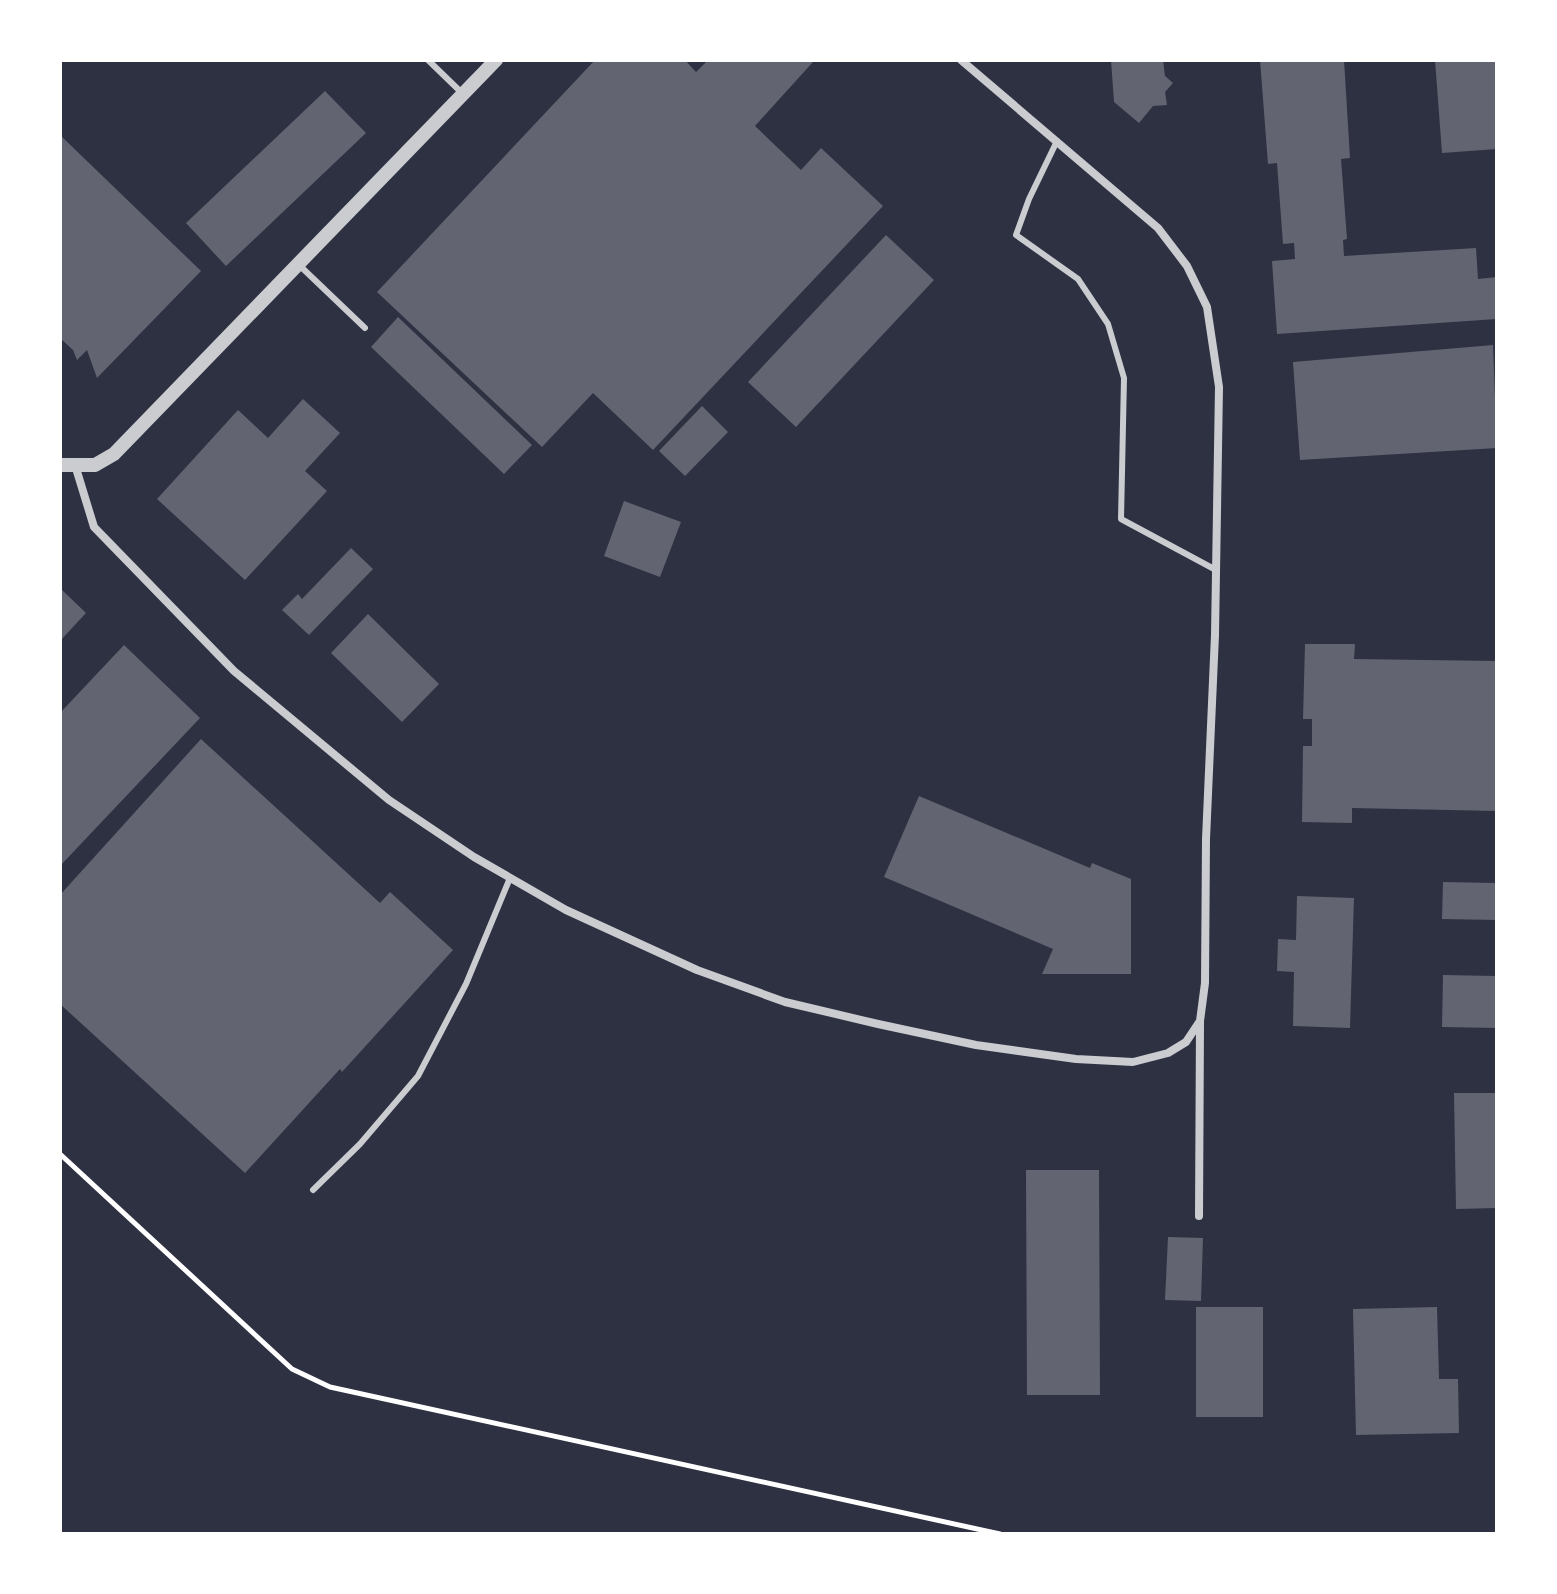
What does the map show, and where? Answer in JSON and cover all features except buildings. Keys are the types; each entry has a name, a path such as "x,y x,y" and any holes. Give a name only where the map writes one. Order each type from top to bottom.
{"street":[{"path":"496,60 114,454 95,465 68,465 94,527 234,671 389,800 566,910 697,970 785,1002 976,1045 1076,1059 1133,1062 1168,1053 1186,1042 1200,1021"},
{"path":"961,60 1158,228 1187,266 1207,307 1219,387 1205,983 1200,1021 1199,1216"}],"lane":[{"path":"428,60 463,94"},
{"path":"1057,141 1029,199 1016,235 1078,279 1108,324 1124,378 1121,519 1216,570"},
{"path":"298,264 365,328"},
{"path":"313,1190 360,1144 418,1076 466,984 510,878"}],"path":[{"path":"60,1154 292,1369 330,1387 1000,1534"}]}
